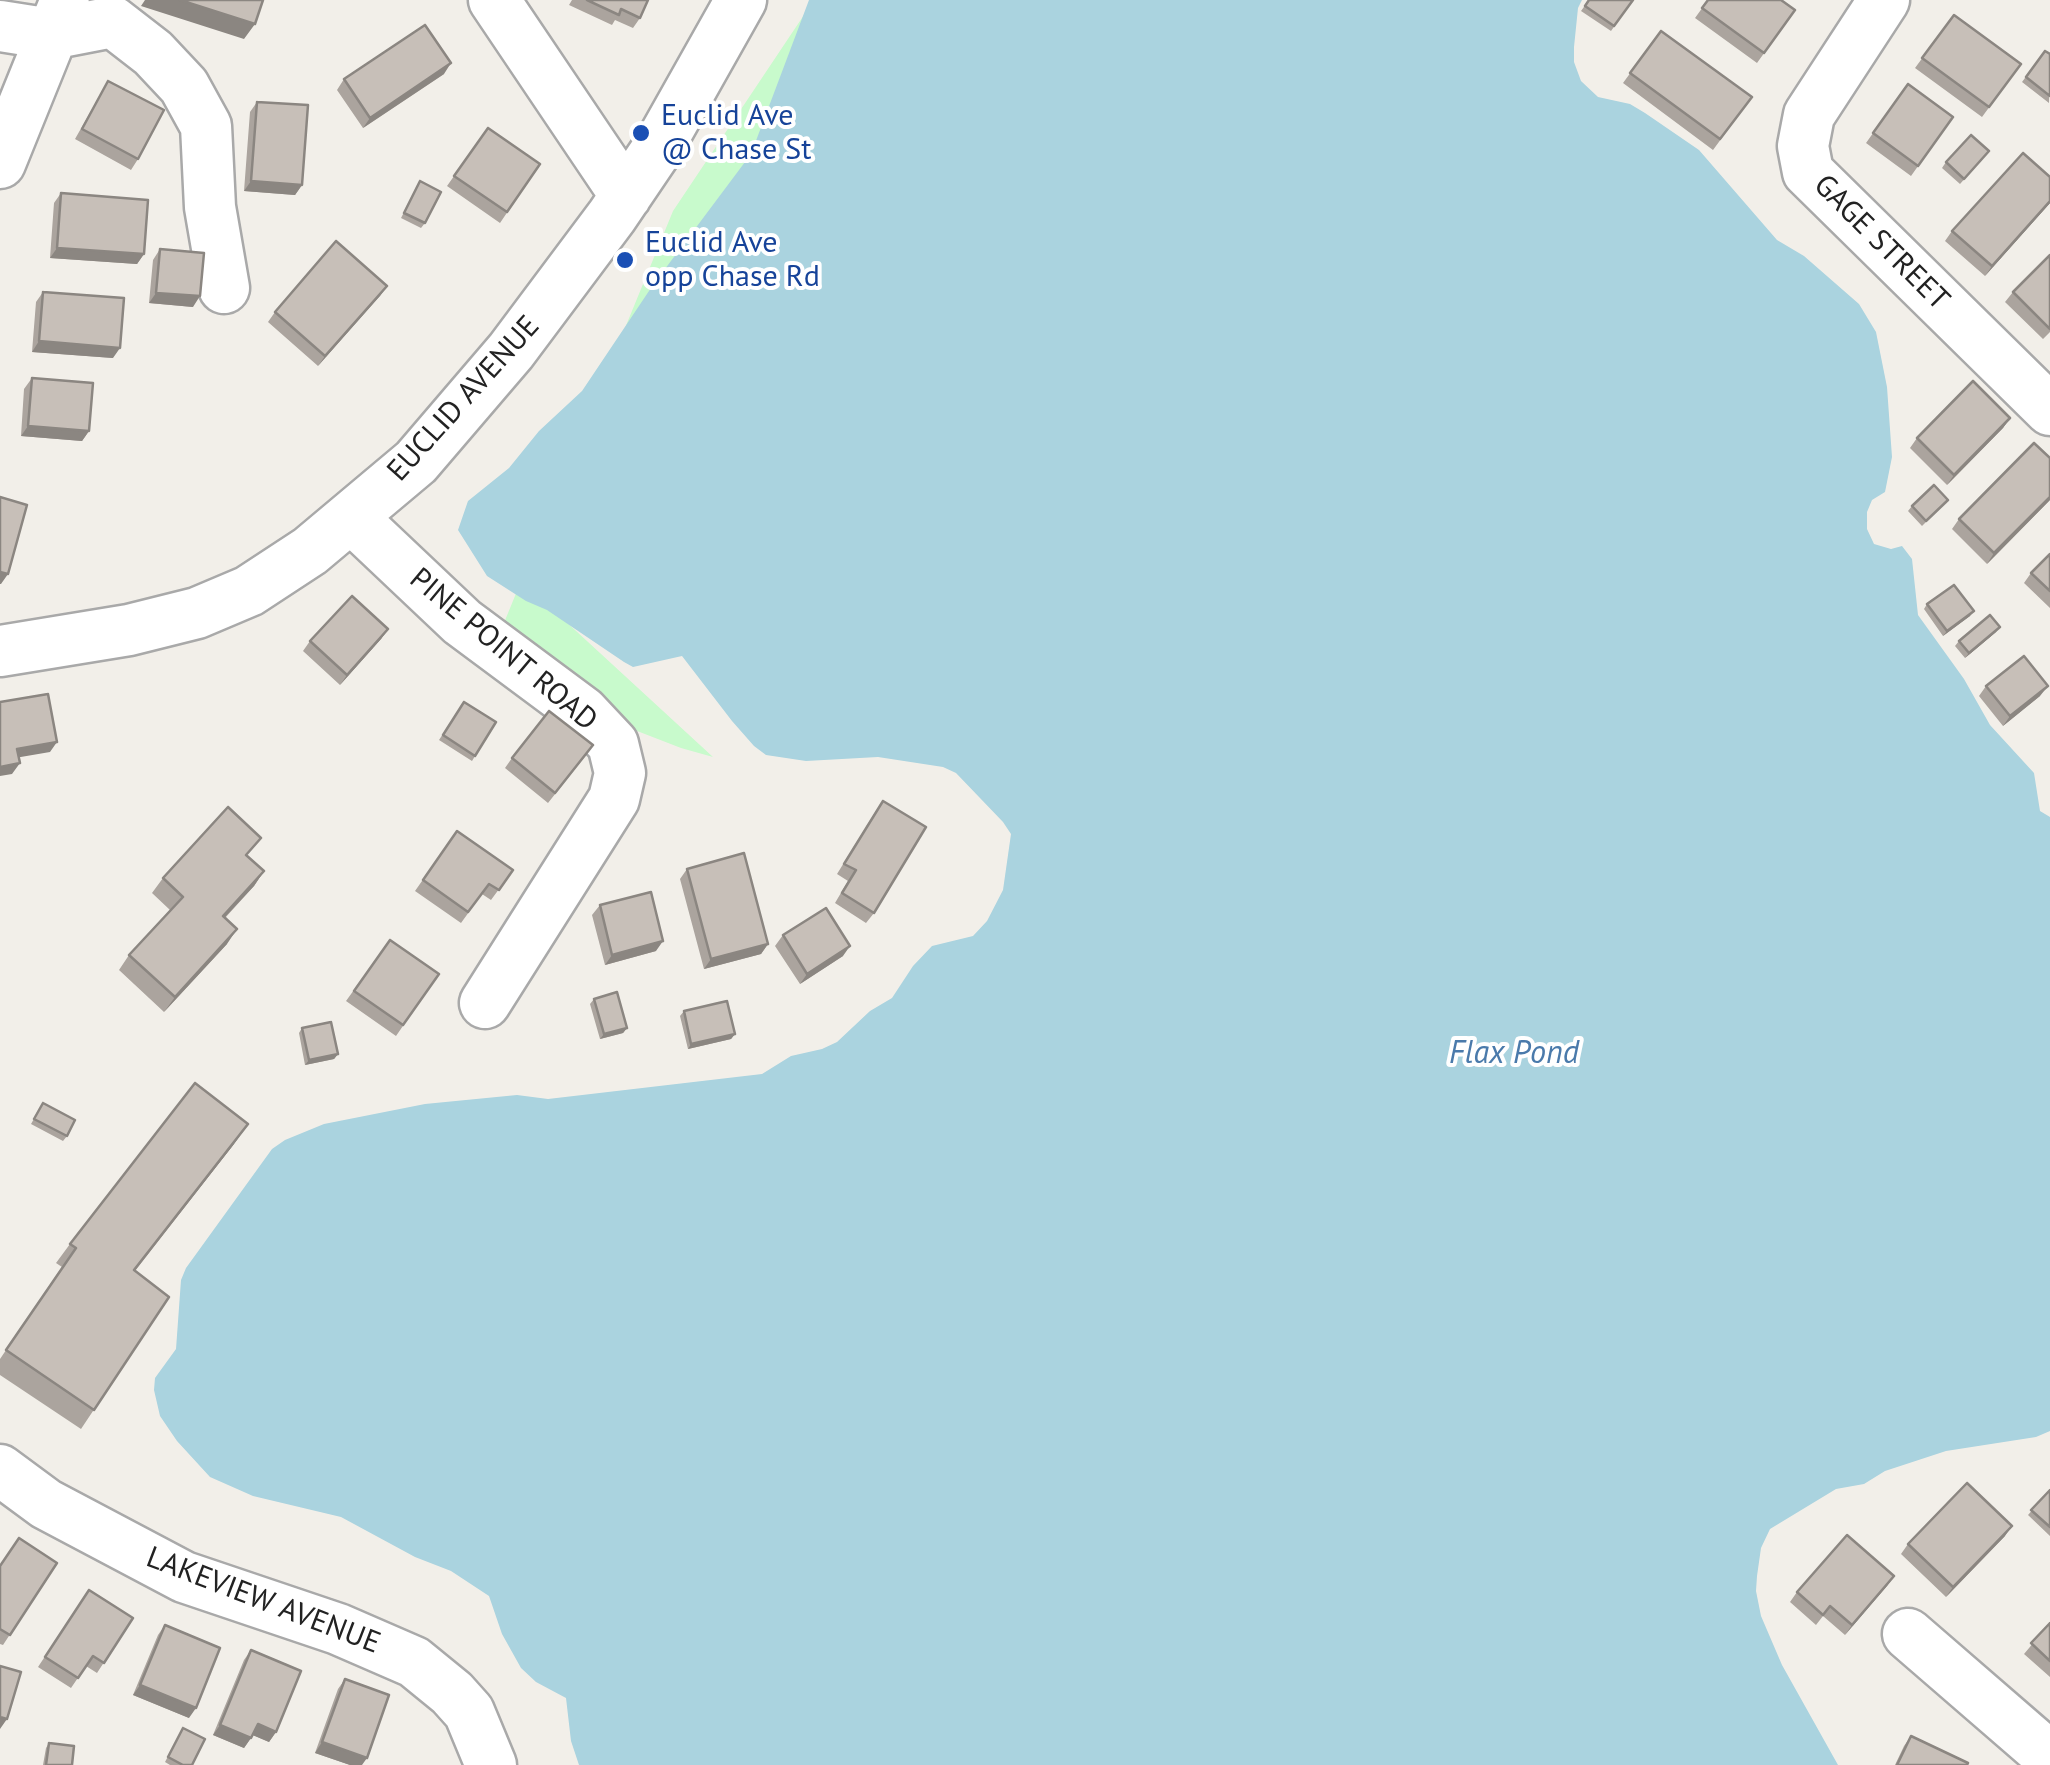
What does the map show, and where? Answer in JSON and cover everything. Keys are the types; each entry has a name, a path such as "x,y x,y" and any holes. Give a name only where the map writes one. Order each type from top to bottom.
{"street":[{"path":"494,0 626,196"},
{"name":"EUCLID AVENUE","path":"0,651 129,630 197,614 249,591 310,552 416,462 562,285 626,196 741,0"},
{"name":"GAGE STREET","path":"1884,0 1809,115 1803,146 1808,172 2050,410"},
{"path":"0,163 58,17"},
{"path":"0,26 58,17 113,22 153,53 184,86 206,126 210,208 224,288"},
{"name":"PINE POINT ROAD","path":"351,516 462,622 583,712 613,744 620,773 614,798 485,1003"},
{"name":"LAKEVIEW AVENUE","path":"0,1470 46,1504 184,1577 338,1629 414,1662 469,1712 492,1765"},
{"path":"1908,1634 2050,1757"}],"green space":[{"path":"814,0 901,0 525,584 713,757 552,698 492,652 673,211"}],"water":[{"name":"Flax Pond","path":"809,0 1582,0 1574,47 1574,62 1581,81 1598,97 1630,104 1699,150 1777,240 1804,256 1859,304 1876,332 1887,387 1892,457 1885,492 1872,500 1867,512 1867,529 1874,544 1891,549 1902,546 1912,559 1918,615 1964,679 1990,725 2034,773 2040,811 2050,817 2050,1431 2036,1437 1946,1451 1885,1471 1864,1484 1836,1489 1770,1529 1761,1548 1757,1576 1761,1616 1782,1665 1838,1765 579,1765 571,1741 566,1698 536,1682 521,1668 502,1634 489,1596 451,1571 415,1557 341,1517 253,1496 210,1477 160,1416 155,1378 176,1349 181,1280 186,1268 272,1149 285,1140 324,1124 425,1104 517,1095 548,1099 762,1074 791,1056 837,1042 870,1011 892,998 932,946 973,936 987,921 1003,890 1011,834 956,773 943,767 878,757 806,761 766,755 732,721 682,656 633,667 624,662 547,610 487,576 458,530 468,501 509,468 539,431 582,391 653,285 751,154"}],"building":[{"path":"180,0 263,0 255,24"},
{"path":"587,0 648,0 640,18 621,9 619,15"},
{"path":"1589,0 1633,0 1614,26 1585,6"},
{"path":"1708,0 1781,0 1795,10 1764,53 1702,8"},
{"path":"1954,15 2021,64 1989,107 1922,58"},
{"path":"425,25 451,63 370,118 344,79"},
{"path":"1661,31 1752,97 1720,139 1630,73"},
{"path":"2045,51 2050,54 2050,96 2026,77"},
{"path":"108,81 164,110 138,159 82,129"},
{"path":"1908,84 1953,117 1918,166 1873,133"},
{"path":"257,102 308,105 302,185 251,181"},
{"path":"488,128 540,164 507,212 454,176"},
{"path":"1971,135 1989,151 1964,179 1946,162"},
{"path":"2023,153 2050,177 2050,201 1992,266 1952,231"},
{"path":"420,181 441,192 425,223 404,213"},
{"path":"61,193 148,200 144,254 57,248"},
{"path":"336,241 387,286 325,356 275,312"},
{"path":"160,249 204,253 200,296 156,293"},
{"path":"2050,255 2050,329 2013,292"},
{"path":"43,292 124,298 120,348 39,341"},
{"path":"32,378 93,383 89,431 28,426"},
{"path":"1973,381 2010,418 1954,475 1917,438"},
{"path":"2034,443 2050,458 2050,497 1994,553 1959,519"},
{"path":"1934,485 1948,500 1926,521 1912,506"},
{"path":"0,497 27,505 8,574 0,572"},
{"path":"2050,554 2050,591 2031,573"},
{"path":"1954,585 1974,611 1947,631 1927,604"},
{"path":"352,596 388,629 347,675 310,641"},
{"path":"1990,615 2000,627 1969,653 1959,641"},
{"path":"2024,656 2048,686 2010,716 1986,686"},
{"path":"48,694 57,742 17,749 20,763 0,767 0,702"},
{"path":"464,702 496,722 475,756 443,735"},
{"path":"549,711 593,745 555,793 512,758"},
{"path":"883,801 926,827 874,913 842,893 856,870 844,864"},
{"path":"228,807 261,838 246,855 264,871 223,916 237,929 175,997 129,955 183,897 163,878"},
{"path":"457,831 513,870 499,890 489,884 468,912 423,880"},
{"path":"744,853 768,944 711,959 687,869"},
{"path":"651,892 663,941 612,955 600,905"},
{"path":"826,908 850,946 807,974 783,935"},
{"path":"390,940 439,974 403,1025 354,991"},
{"path":"617,992 627,1028 604,1034 594,999"},
{"path":"727,1001 735,1034 691,1044 684,1011"},
{"path":"331,1022 338,1054 309,1060 302,1028"},
{"path":"195,1083 248,1124 134,1270 169,1297 94,1410 6,1350 76,1248 70,1244"},
{"path":"43,1103 75,1120 67,1136 34,1119"},
{"path":"1967,1483 2012,1526 1953,1587 1908,1544"},
{"path":"2050,1490 2050,1527 2031,1510"},
{"path":"1847,1535 1894,1576 1852,1625 1830,1606 1823,1615 1797,1592"},
{"path":"19,1538 57,1563 10,1635 0,1629 0,1566"},
{"path":"89,1590 133,1618 104,1663 93,1656 78,1678 45,1657"},
{"path":"2050,1623 2050,1661 2031,1643"},
{"path":"165,1625 220,1648 196,1708 140,1685"},
{"path":"251,1650 301,1671 276,1732 258,1724 251,1738 220,1725"},
{"path":"0,1666 21,1672 7,1719 0,1717"},
{"path":"345,1679 389,1695 367,1758 322,1742"},
{"path":"183,1728 205,1739 192,1765 168,1757"},
{"path":"1911,1736 1968,1763 1897,1765"},
{"path":"49,1743 74,1746 72,1765 46,1765"}],"place":[{"name":"Euclid Ave @ Chase St","path":"641,133"},
{"name":"Euclid Ave opp Chase Rd","path":"625,260"}]}
